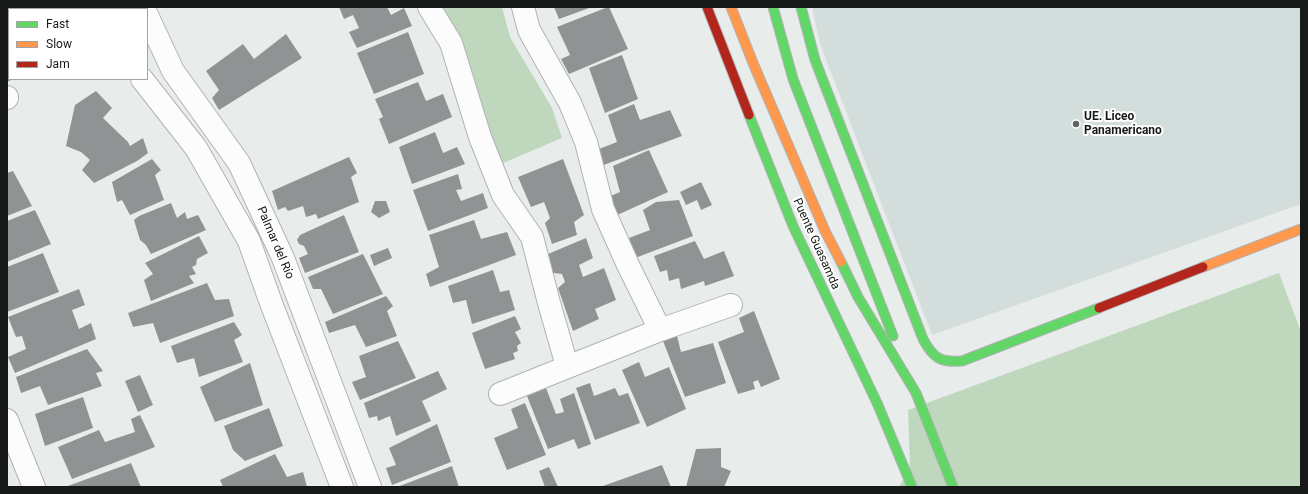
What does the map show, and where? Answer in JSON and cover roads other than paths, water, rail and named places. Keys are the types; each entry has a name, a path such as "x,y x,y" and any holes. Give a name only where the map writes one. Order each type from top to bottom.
{"main road":[{"name":"Puente Guasamda","path":"707,7 793,226 878,405 912,487"},
{"name":"Puente Guasamda","path":"731,7 753,64 825,231 858,297 916,392"},
{"name":"Puente Guasamda","path":"773,7 793,79 953,487"},
{"path":"801,7 815,60 923,339 929,351 938,359 950,363 962,361 1301,229"}],"street":[{"path":"429,7 451,43 480,137 503,195 532,237 567,366"},
{"path":"523,7 529,30 570,103 586,142 603,209 628,265 660,330"},
{"name":"Palmar del Río","path":"148,17 173,71 239,163 283,258 370,487"},
{"path":"145,83 173,71"},
{"name":"Palmar del Río","path":"145,83 196,148 250,241 271,303 342,487"},
{"path":"271,303 296,291"},
{"path":"500,394 660,330 731,305"},
{"path":"7,420 34,487"}],"place":[{"name":"UE. Liceo Panamericano","path":"1076,124"}]}
